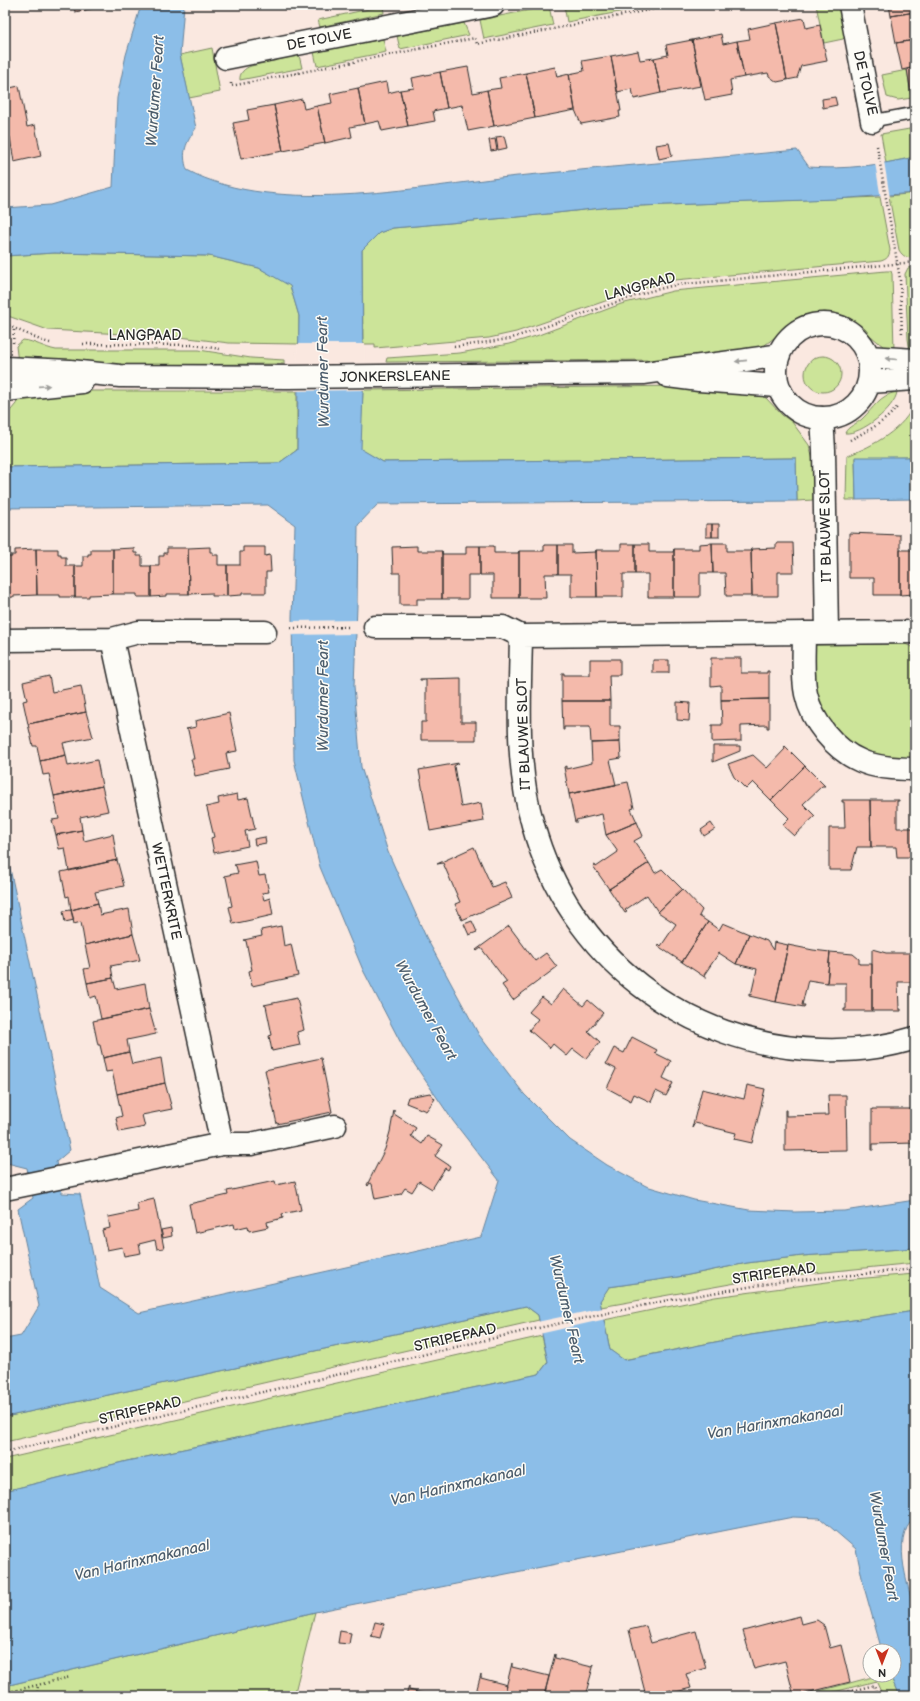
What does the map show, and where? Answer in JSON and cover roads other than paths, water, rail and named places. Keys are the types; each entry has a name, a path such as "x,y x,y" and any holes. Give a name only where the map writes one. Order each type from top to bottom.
{"street":[{"name":"DE TOLVE","path":"226,58 411,13 493,5"},
{"name":"DE TOLVE","path":"850,5 872,122"},
{"path":"816,324 833,325 848,331 860,342 868,357 870,370 869,382 865,392 852,408 842,414 822,418 810,416 795,408 784,396 778,386 776,370 779,355 788,340 800,330 816,324"},
{"name":"JONKERSLEANE","path":"646,373 779,355"},
{"path":"868,357 915,360"},
{"name":"JONKERSLEANE","path":"5,368 120,376 288,377 646,373 699,380 778,386"},
{"name":"JONKERSLEANE","path":"5,390 70,384 120,376"},
{"path":"869,382 915,379"},
{"name":"IT BLAUWE SLOT","path":"822,418 824,450 827,633"},
{"path":"364,627 503,627 521,636 915,632"},
{"path":"5,640 112,639 139,632 265,632"},
{"path":"804,633 804,680 806,696 822,729 842,749 861,761 882,767 915,769"},
{"name":"IT BLAUWE SLOT","path":"521,636 520,731 522,770 525,795 533,825 550,873 562,896 592,940 611,960 655,997 680,1012 704,1024 758,1042 784,1047 839,1050 869,1049 915,1038"},
{"name":"WETTERKRITE","path":"112,639 222,1144"},
{"path":"5,1189 222,1144 251,1144 335,1126"}],"lane":[{"name":"DE TOLVE","path":"872,122 915,113"}],"water":[{"path":"141,5 184,5 180,55 196,128 187,143 184,158 187,170 224,185 265,193 309,195 354,194 528,175 797,150 809,167 823,168 862,166 915,157 915,193 836,199 611,207 393,228 379,233 362,250 363,390 361,449 383,462 796,458 797,501 378,504 358,525 354,686 361,767 388,852 426,937 479,1035 524,1094 570,1140 607,1165 646,1186 694,1200 749,1210 795,1212 844,1211 915,1200 915,1248 802,1256 747,1263 684,1276 609,1287 600,1301 610,1350 624,1360 751,1335 915,1311 915,1517 907,1527 903,1539 902,1552 915,1619 915,1696 899,1696 893,1683 902,1683 902,1643 880,1643 864,1587 856,1549 820,1518 793,1517 315,1612 5,1686 5,1491 127,1461 539,1374 548,1362 538,1315 526,1306 5,1417 5,1339 21,1336 39,1306 18,1209 33,1198 27,1168 7,1163 5,1152 5,845 70,1150 56,1162 62,1193 80,1194 100,1288 139,1313 481,1237 499,1180 453,1121 404,1049 363,970 320,867 294,760 292,617 295,525 268,505 5,508 5,467 279,463 297,450 299,316 290,286 259,268 209,256 54,253 5,256 5,208 50,205 113,187 117,98 126,55"},
{"path":"855,457 915,457 915,499 856,500"}],"water label":[{"name":"Wurdumer Feart","path":"155,91"},
{"name":"Wurdumer Feart","path":"323,372"},
{"name":"Wurdumer Feart","path":"323,696"},
{"name":"Wurdumer Feart","path":"426,1010"},
{"name":"Wurdumer Feart","path":"567,1309"},
{"name":"Van Harinxmakanaal","path":"775,1422"},
{"name":"Van Harinxmakanaal","path":"458,1485"},
{"name":"Wurdumer Feart","path":"884,1546"},
{"name":"Van Harinxmakanaal","path":"142,1560"}]}
